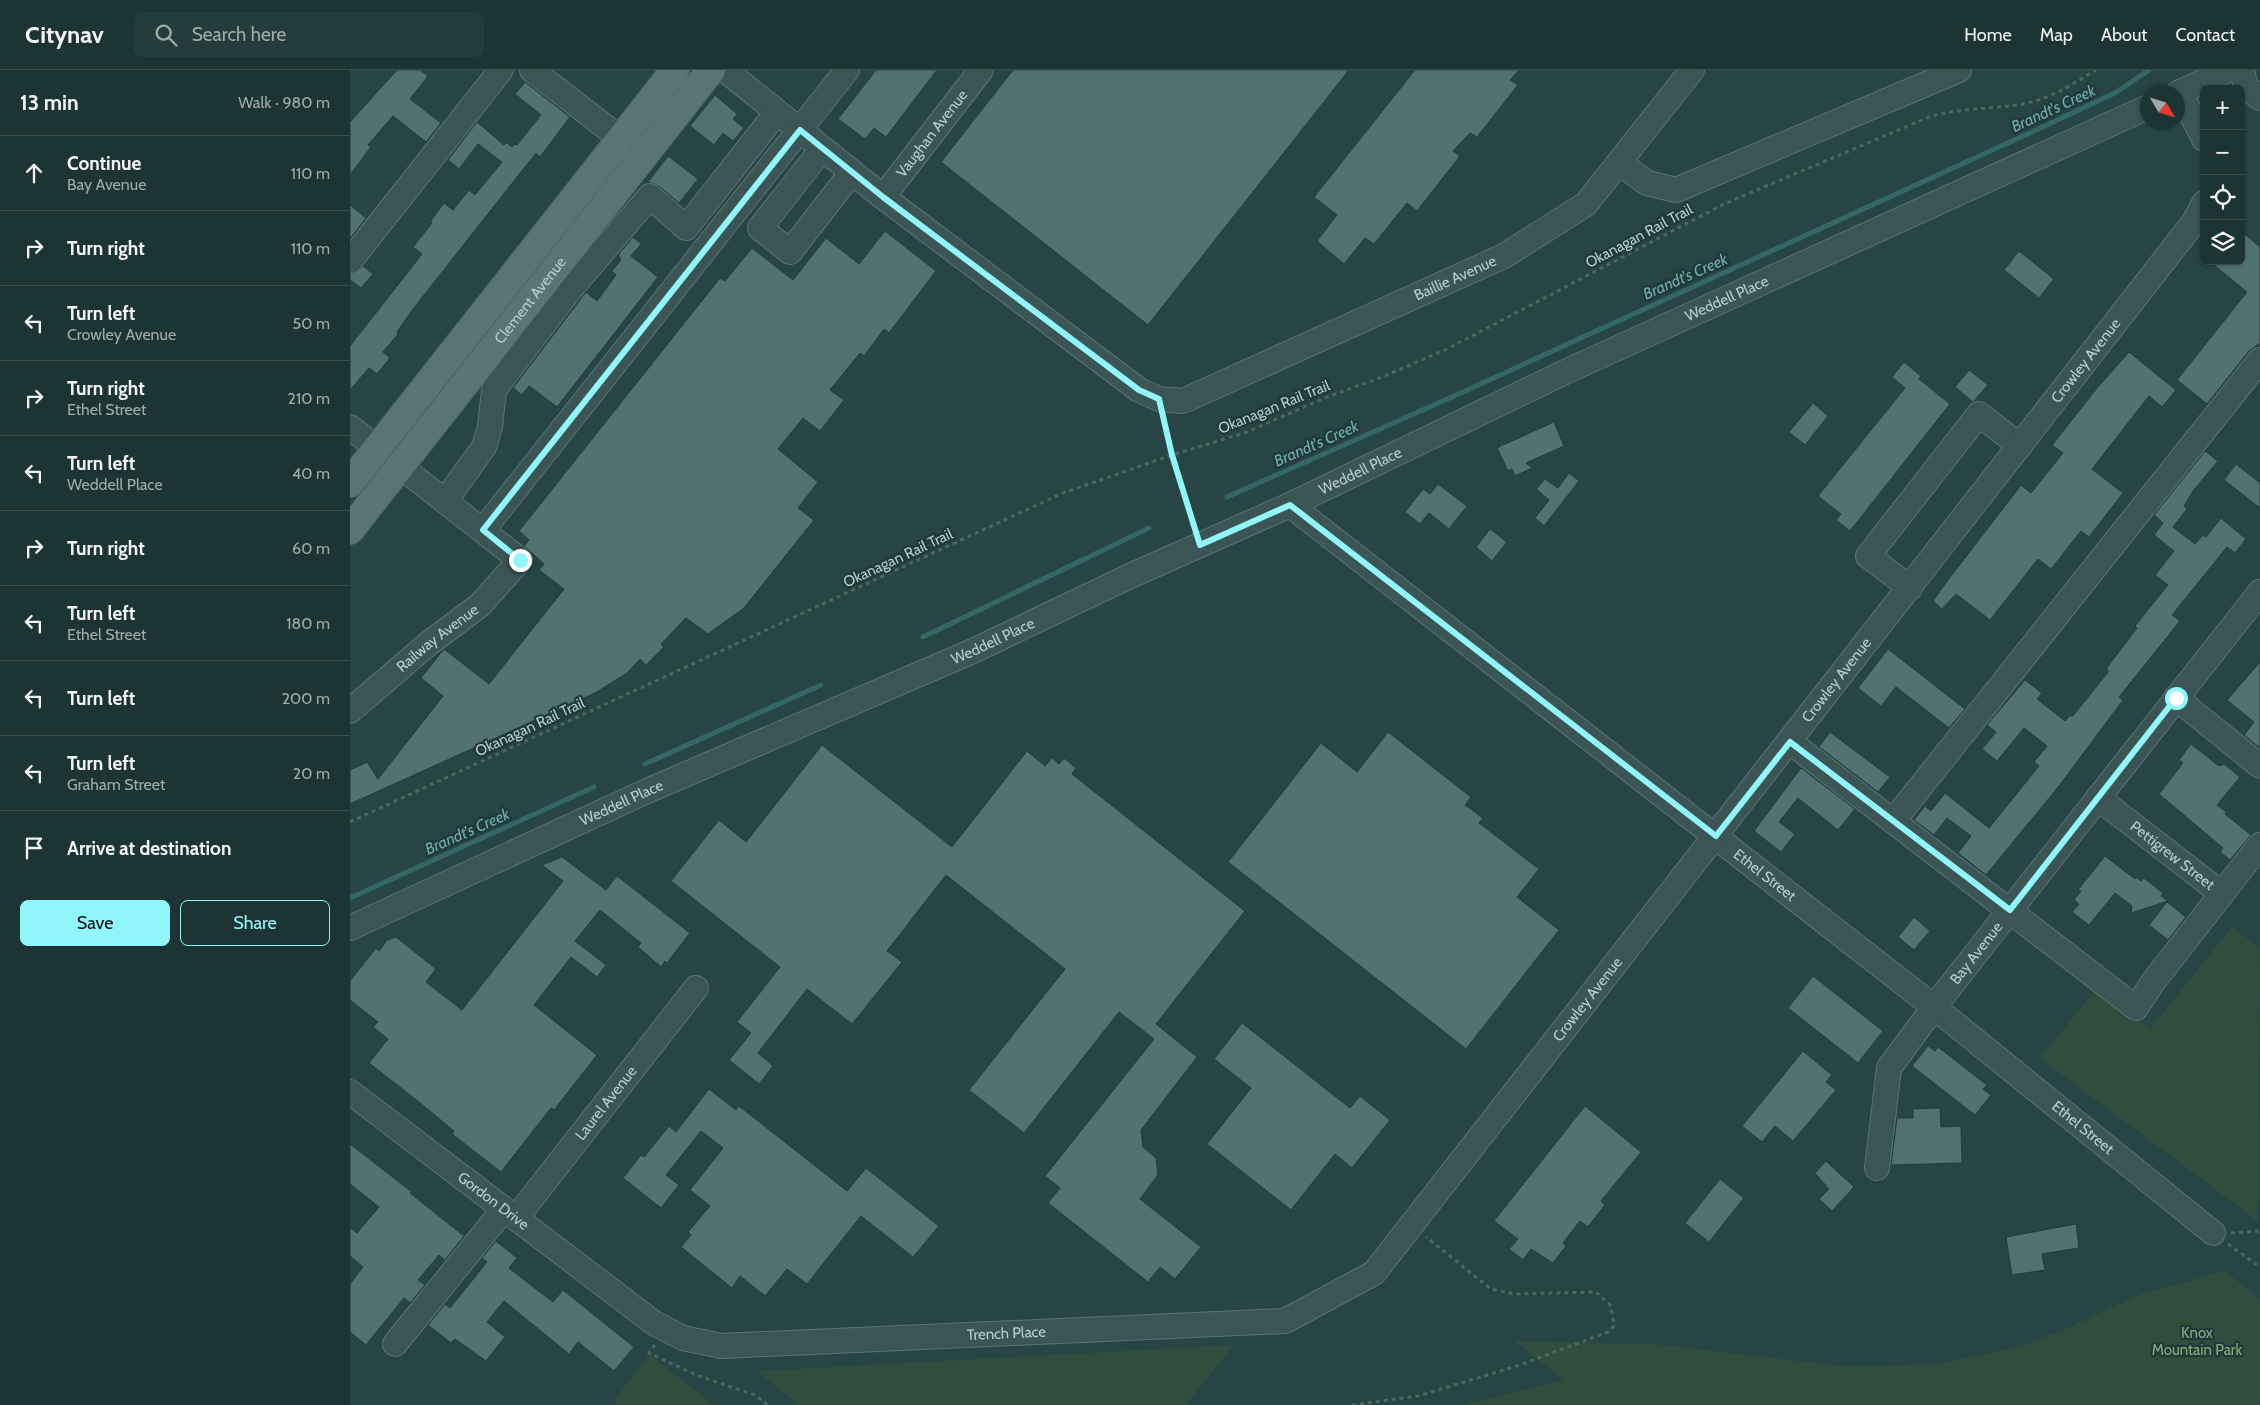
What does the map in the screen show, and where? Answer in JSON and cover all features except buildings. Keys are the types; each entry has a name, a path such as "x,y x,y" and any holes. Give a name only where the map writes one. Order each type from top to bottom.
{"main road":[{"name":"Clement Avenue","path":"350,483 675,70"},
{"name":"Clement Avenue","path":"350,530 711,70"},
{"name":"Clement Avenue","path":"350,501 379,460 377,448"}],"street":[{"path":"350,262 501,70"},
{"path":"532,70 621,139"},
{"path":"725,70 883,197 1139,390 1159,399"},
{"path":"400,466 483,530 847,70"},
{"name":"Vaughan Avenue","path":"883,197 981,70"},
{"name":"Baillie Avenue","path":"1159,399 1183,401 1504,256 1586,204 1692,70"},
{"path":"1620,163 1647,183 1676,190 1959,70"},
{"path":"2185,90 2228,70"},
{"path":"2232,85 2241,70"},
{"path":"2241,70 2246,87 2260,98"},
{"path":"2185,104 2200,132"},
{"name":"Weddell Place","path":"350,928 648,791 973,651 1290,505 1565,372 2140,111"},
{"path":"627,177 686,228 777,112"},
{"path":"822,149 760,228 790,252 852,172"},
{"path":"445,501 484,447 490,427 494,390 569,292 650,196"},
{"name":"Crowley Avenue","path":"1374,1273 1910,588 2194,222 2200,211"},
{"path":"1894,820 2260,360"},
{"path":"1910,588 1868,556 1979,414 2020,446"},
{"path":"350,427 377,448"},
{"name":"Ethel Street","path":"1290,505 1934,1007 2213,1233"},
{"name":"Railway Avenue","path":"350,711 428,644 480,605 520,560 483,530"},
{"name":"Bay Avenue","path":"1877,1168 1889,1068 1934,1007 2176,698 2257,601"},
{"path":"2176,698 2260,766"},
{"path":"1790,742 1894,820 2136,1008 2153,982 2222,893"},
{"name":"Pettigrew Street","path":"2098,798 2222,893 2260,845"},
{"name":"Laurel Avenue","path":"395,1344 510,1213 696,988"},
{"name":"Gordon Drive","path":"350,1092 636,1310"},
{"name":"Trench Place","path":"636,1310 665,1330 683,1338 721,1346 1275,1321 1285,1320 1374,1273"}],"path":[{"name":"Okanagan Rail Trail","path":"350,822 1063,493 1172,455 1247,432 1327,397 1445,350 1724,204 1928,117 1963,109 2027,103 2054,94 2096,70"},
{"path":"1159,399 1172,455 1200,545"},
{"path":"1352,1405 1418,1396 1520,1365 1608,1332 1614,1326 1611,1306 1596,1292 1514,1294 1491,1289 1411,1226"},
{"path":"2213,1233 2260,1231"},
{"path":"2213,1233 2260,1267"},
{"path":"649,1353 696,1375 755,1395 768,1405"}],"green space":[{"path":"2232,927 2260,948 2258,1221 2040,1058 2096,989 2150,1029"},
{"name":"Knox Mountain Park","path":"2225,1271 2260,1299 2260,1405 1463,1405 1564,1380 1514,1341 1654,1344 1849,1367 1938,1364 2019,1347 2068,1328 2141,1294"},
{"path":"1234,1345 1186,1405 799,1405 756,1371"},
{"path":"650,1355 714,1405 621,1405 614,1400"}],"waterway":[{"name":"Brandt's Creek","path":"1227,497 1452,397 2034,131 2115,93 2149,70"},
{"name":"Brandt's Creek","path":"923,637 1149,528"},
{"name":"Brandt's Creek","path":"645,764 821,685"},
{"name":"Brandt's Creek","path":"350,898 594,787"}],"route":[{"path":"520,560 483,530 800,130 883,197 1139,390 1159,399 1172,455 1200,545 1290,505 1716,836 1790,742 2010,910 2176,698"}]}
